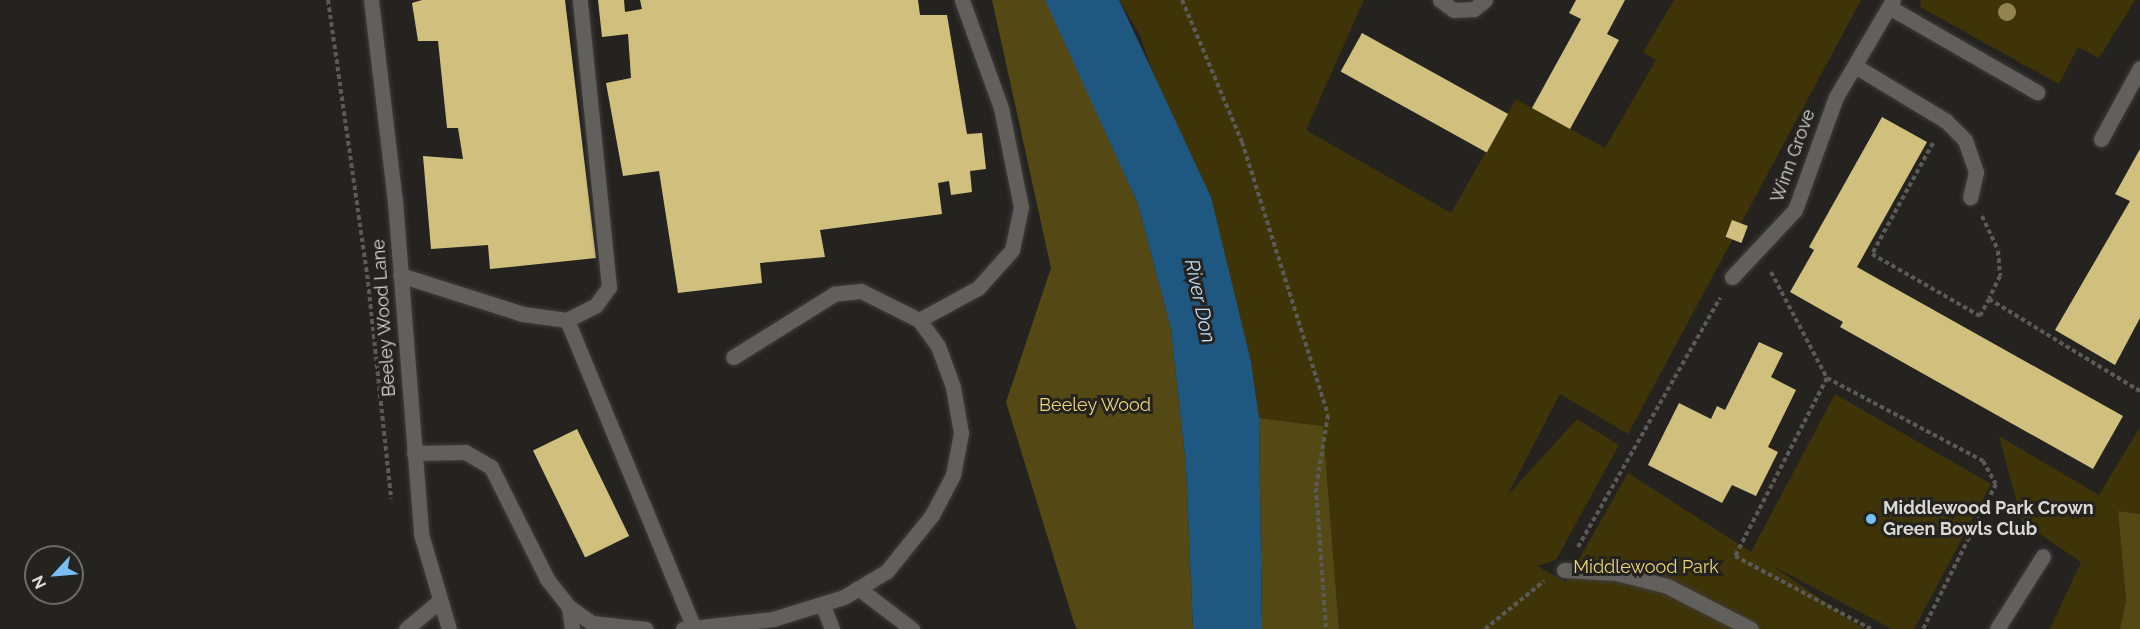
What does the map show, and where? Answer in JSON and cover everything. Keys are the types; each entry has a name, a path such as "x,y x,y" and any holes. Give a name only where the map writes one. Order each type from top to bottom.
{"street":[{"name":"Beeley Wood Lane","path":"371,0 400,275 421,534 437,603 449,629"},
{"path":"400,275 523,314 567,320 596,305 609,287 580,0"},
{"path":"919,320 978,288 1012,249 1021,207 1001,108 962,0"},
{"path":"1440,0 1454,10 1474,9 1485,0"},
{"name":"Winn Grove","path":"1732,277 1761,252 1796,210 1814,149 1855,66 1891,4 2037,92"},
{"path":"1855,66 1946,121 1973,157 1970,197"},
{"path":"2101,140 2140,68"},
{"path":"567,320 689,628 772,619 822,604 858,588 887,571 932,515 952,475 961,433 954,387 938,346 919,320 861,291 834,294 733,357"},
{"path":"414,453 465,452 491,467 547,579 569,608 592,623 646,629"},
{"path":"1996,629 2043,556"},
{"path":"1564,570 1616,573 1667,586 1751,629"},
{"path":"858,588 912,629"},
{"path":"406,629 437,603"},
{"path":"822,604 832,629"},
{"path":"569,608 572,629"}],"path":[{"path":"328,0 368,282 392,509"},
{"path":"1182,0 1242,142 1328,415 1316,488 1326,629"},
{"path":"1946,121 1872,254 1980,316 2000,276 1998,251 1970,197"},
{"path":"1761,252 1827,378 1983,461 1996,484 1923,629"},
{"path":"1485,629 1530,589 1564,570 1732,277"},
{"path":"1989,299 2140,391"},
{"path":"1827,378 1735,556 1871,629"}],"green space":[{"name":"Beeley Wood","path":"992,0 1045,0 1138,204 1171,329 1186,466 1193,629 1077,629 1074,623 1006,402 1051,268"},
{"name":"Middlewood Park","path":"1119,0 1364,0 1306,130 1451,213 1516,99 1605,148 1656,60 1643,52 1674,0 1861,0 1628,434 1560,394 1507,496 1577,419 1619,445 1556,560 1537,566 1566,582 1628,473 1751,552 1835,394 1991,484 1914,629 1892,629 1771,565 1864,629 1339,629 1323,426 1259,418 1251,362 1140,35"},
{"path":"1921,0 2135,0 2099,58 2078,47 2059,84 1920,7"},
{"path":"1259,418 1323,426 1339,629 1262,629"},
{"path":"2140,427 2140,514 2118,511 2126,601 2120,629 2050,629 2081,562 2022,522 1999,436 2099,495"},
{"path":"2118,511 2140,514 2140,629 2120,629 2126,601"}],"water":[{"name":"River Don","path":"1045,0 1119,0 1211,197 1251,362 1259,418 1262,629 1193,629 1186,466 1171,329 1138,204"}],"building":[{"path":"422,0 565,0 596,258 490,269 488,245 431,249 423,156 463,159 458,128 447,128 438,41 418,41 412,3"},
{"path":"598,0 624,0 625,12 642,9 640,0 918,0 920,15 947,15 967,134 982,133 986,169 970,171 972,192 951,195 949,181 938,183 942,214 820,230 825,257 760,263 762,283 678,293 659,171 623,176 606,83 631,78 628,34 602,37"},
{"path":"1576,0 1625,0 1607,34 1619,40 1570,129 1532,108 1581,19 1569,13"},
{"path":"1362,33 1508,114 1487,152 1341,71"},
{"path":"1882,117 1927,142 1857,267 2123,416 2093,469 1840,327 1843,322 1790,292 1814,250 1809,247"},
{"path":"2140,149 2140,318 2115,365 2055,330 2130,201 2115,194"},
{"path":"1732,220 1748,226 1741,243 1726,237"},
{"path":"1759,342 1783,353 1771,377 1796,390 1768,447 1778,452 1756,496 1732,485 1722,503 1648,465 1679,403 1711,419 1717,406 1725,410"},
{"path":"577,429 629,536 585,557 533,450"}],"place":[{"name":"Middlewood Park Crown Green Bowls Club","path":"1871,519"}]}
